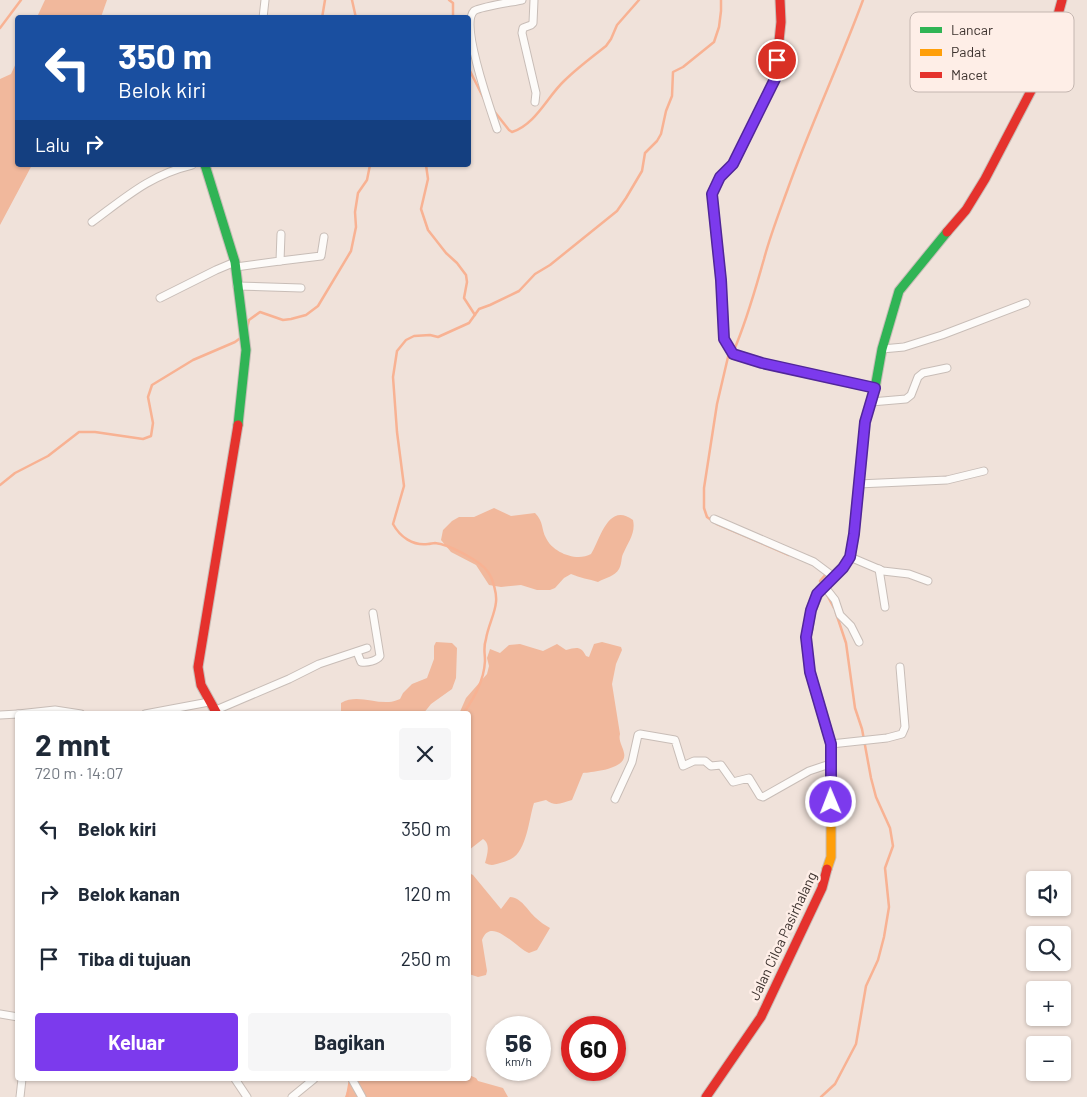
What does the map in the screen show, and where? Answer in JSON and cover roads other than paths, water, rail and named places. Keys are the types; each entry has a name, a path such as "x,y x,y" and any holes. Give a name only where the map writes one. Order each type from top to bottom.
{"main road":[{"path":"780,0 781,22 775,79 733,164 720,177 712,194 721,280 724,339 733,354 762,363 875,388"},
{"name":"Jalan Ciloa Pasirhalang","path":"706,1097 761,1017 822,888 831,857 831,744 810,672 806,637 813,602 817,594 850,557 865,422 892,314 902,285 966,210 985,179 1031,92"},
{"path":"206,167 235,265 246,350 236,444 212,575 198,667 201,686 216,711"}],"street":[{"path":"263,15 265,0"},
{"path":"471,16 479,8 522,0"},
{"path":"534,0 533,22 531,25 523,28 522,33 536,93 535,102"},
{"path":"471,29 475,58 497,130"},
{"path":"92,222 140,186 160,176 186,167"},
{"path":"280,261 281,234"},
{"path":"160,298 216,270 235,265 321,256 324,238"},
{"path":"237,286 300,288"},
{"path":"882,349 904,347 942,335 1026,303"},
{"path":"871,402 906,398 911,395 918,377 924,373 947,368"},
{"path":"858,484 947,480 984,471"},
{"path":"714,519 814,562 834,577"},
{"path":"850,557 879,569 909,574 928,581"},
{"path":"879,569 885,607"},
{"path":"824,586 835,600 840,615 851,626 859,642"},
{"path":"357,652 361,662 364,663 378,659 380,656 373,613"},
{"path":"219,711 319,664 367,648"},
{"path":"831,744 887,738 902,734 905,727 900,667"},
{"path":"161,711 210,702"},
{"path":"46,711 62,711"},
{"path":"0,715 15,714"},
{"path":"615,799 632,762 638,735 640,734 674,740 683,766 705,761 711,766 721,765 733,782 749,778 760,796 763,797 809,771 830,764"},
{"path":"0,1014 15,1016"},
{"path":"20,1097 22,1081"},
{"path":"236,1081 248,1097"},
{"path":"292,1097 312,1081"},
{"path":"353,1081 362,1097"}],"waterway":[{"path":"0,28 21,0"},
{"path":"322,15 325,0"},
{"path":"352,0 355,15"},
{"path":"449,0 453,3 453,15"},
{"path":"494,111 512,132 528,123 564,81 606,46 617,25 639,0"},
{"path":"465,711 475,695 483,675 485,645 495,607 495,591 488,572 472,558 441,544 417,544 412,542 403,537 393,524 404,486 397,432 393,377 397,351 406,340 414,336 430,335 438,337 469,323 479,309 519,291 535,274 550,265 617,211 642,171 645,153 661,134 666,111 672,96 673,72 683,67 714,42 719,27 721,0"},
{"path":"734,350 772,233 796,167 863,0"},
{"path":"471,73 484,99"},
{"path":"247,328 249,320 260,312 283,320 306,315 318,306 351,251 356,227 355,212 358,193 367,180 370,167"},
{"path":"426,167 428,179 421,209 428,230 466,275 467,282 464,298 475,315"},
{"path":"0,485 15,473 48,456 79,432 95,432 143,439 151,436 153,423 148,397 152,385 193,360 235,342 243,336"},
{"path":"730,354 717,404 704,488 704,508 707,517 717,524 789,555"},
{"path":"822,584 820,581 826,574 824,572"},
{"path":"826,593 834,608"},
{"path":"821,1097 835,1084 856,1044 866,986 878,960 884,937 889,907 885,868 893,846 890,828 876,797 871,778 862,729 855,708 846,643 836,613"},
{"path":"347,1097 350,1081"}]}
